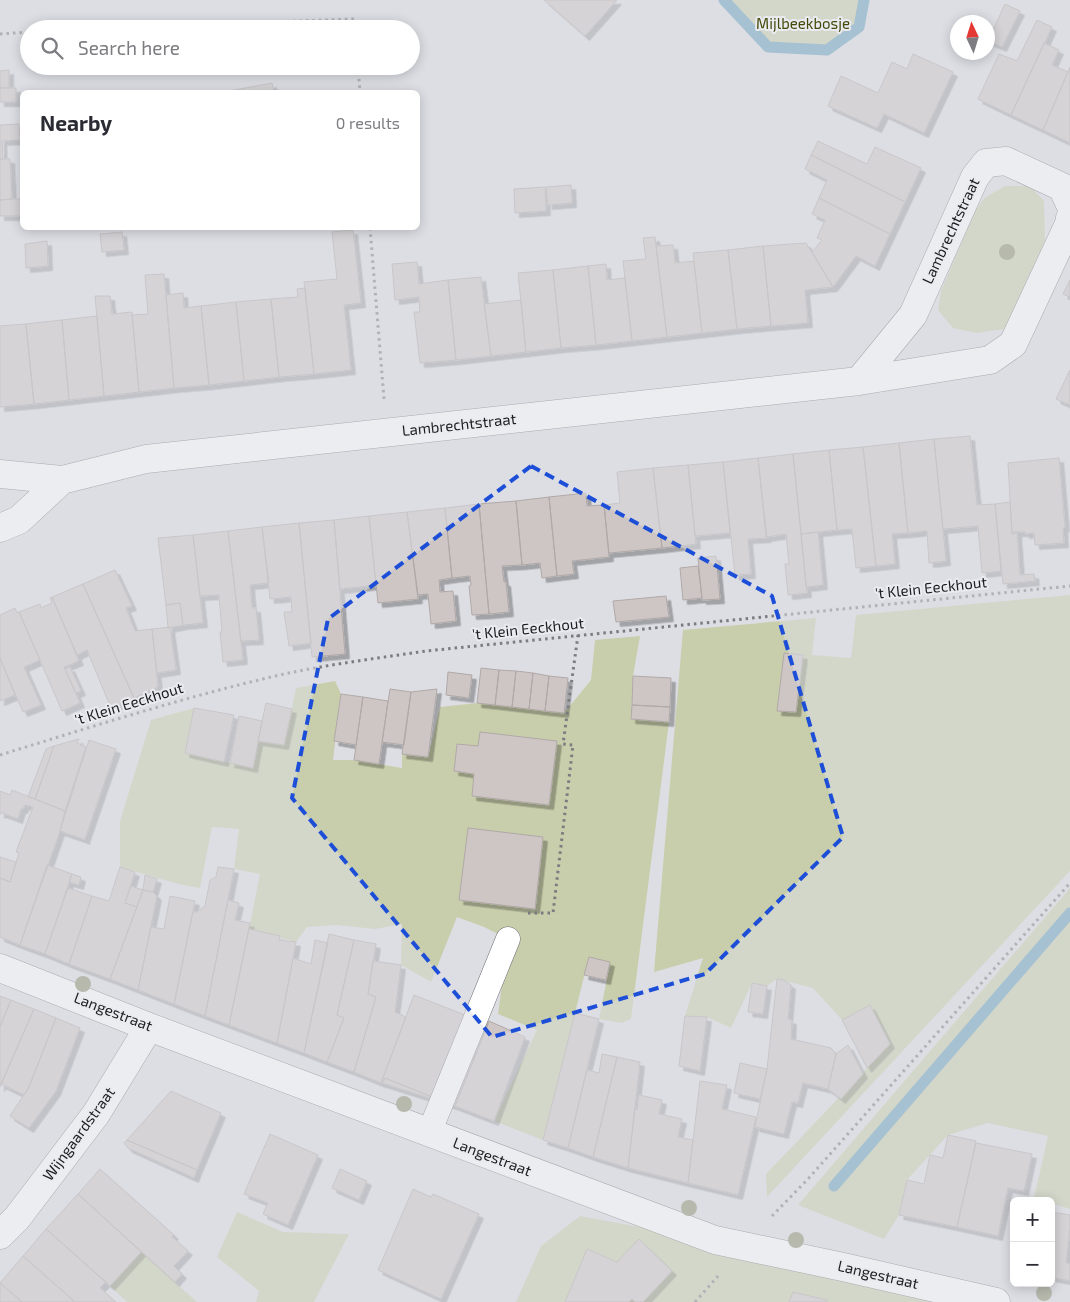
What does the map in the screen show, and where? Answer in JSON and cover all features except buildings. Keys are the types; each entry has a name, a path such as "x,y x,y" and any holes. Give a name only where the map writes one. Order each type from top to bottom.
{"street":[{"name":"Lambrechtstraat","path":"858,381 913,315 975,176 986,163 1006,161 1062,187 1070,204"},
{"name":"Lambrechtstraat","path":"0,474 62,480 146,459 858,381 990,360 1013,344 1069,224 1070,218"},
{"name":"Lambrechtstraat","path":"0,528 19,520 62,480"},
{"name":"Langestraat","path":"0,968 150,1027 715,1240 842,1267 948,1297 996,1302"},
{"name":"Wijngaardstraat","path":"0,1235 17,1218 96,1114 150,1027"}],"lane":[{"path":"429,1133 508,939"}],"path":[{"path":"326,20 354,20"},
{"path":"0,34 20,33"},
{"path":"359,75 360,90"},
{"path":"370,230 386,433"},
{"name":"'t Klein Eeckhout","path":"0,755 182,699 286,674 426,651 1070,586"},
{"path":"508,939 513,940 524,913 553,913 573,745 563,744 578,635"},
{"path":"743,1246 808,1179 1070,883"}],"highlighted area":[{"path":"531,466 772,596 843,837 705,974 492,1037 292,798 328,619"}],"green space":[{"name":"Mijlbeekbosje","path":"724,0 864,0 859,27 827,50 768,47"},
{"path":"1005,186 1030,186 1044,201 1045,240 1025,292 1004,329 976,333 953,328 938,310 941,291 974,213 984,198"},
{"path":"1070,595 1070,871 767,1197 766,1174 890,1044 870,1005 842,1020 813,988 777,979 767,986 752,983 731,1028 707,1017 685,1016 703,958 654,972 683,630 816,618 812,655 851,658 856,615"},
{"path":"640,636 633,676 631,719 669,722 631,1019 622,1023 599,1019 610,963 589,957 543,1140 494,1121 537,1030 498,1014 508,939 484,927 457,917 431,982 401,965 402,924 375,929 336,925 307,927 296,942 249,929 260,874 234,869 239,829 212,827 200,888 178,884 120,867 120,821 151,720 194,708 186,753 253,768 258,741 284,745 296,688 335,681 341,694 333,760 354,760 402,768 402,754 428,757 440,707 477,703 564,713 591,680 595,640"},
{"path":"1070,888 1070,1209 1055,1204 1055,1197 1034,1197 1048,1136 988,1123 948,1135 907,1180 899,1215 884,1239 798,1205"},
{"path":"237,1212 283,1232 349,1234 314,1302 256,1302 259,1291 217,1257"},
{"path":"580,1216 743,1246 947,1302 516,1302 541,1246"},
{"path":"141,1252 197,1302 127,1302 110,1286"}],"waterway":[{"path":"724,0 768,47 827,50 859,27 864,0"},
{"path":"834,1186 1070,913"}]}
